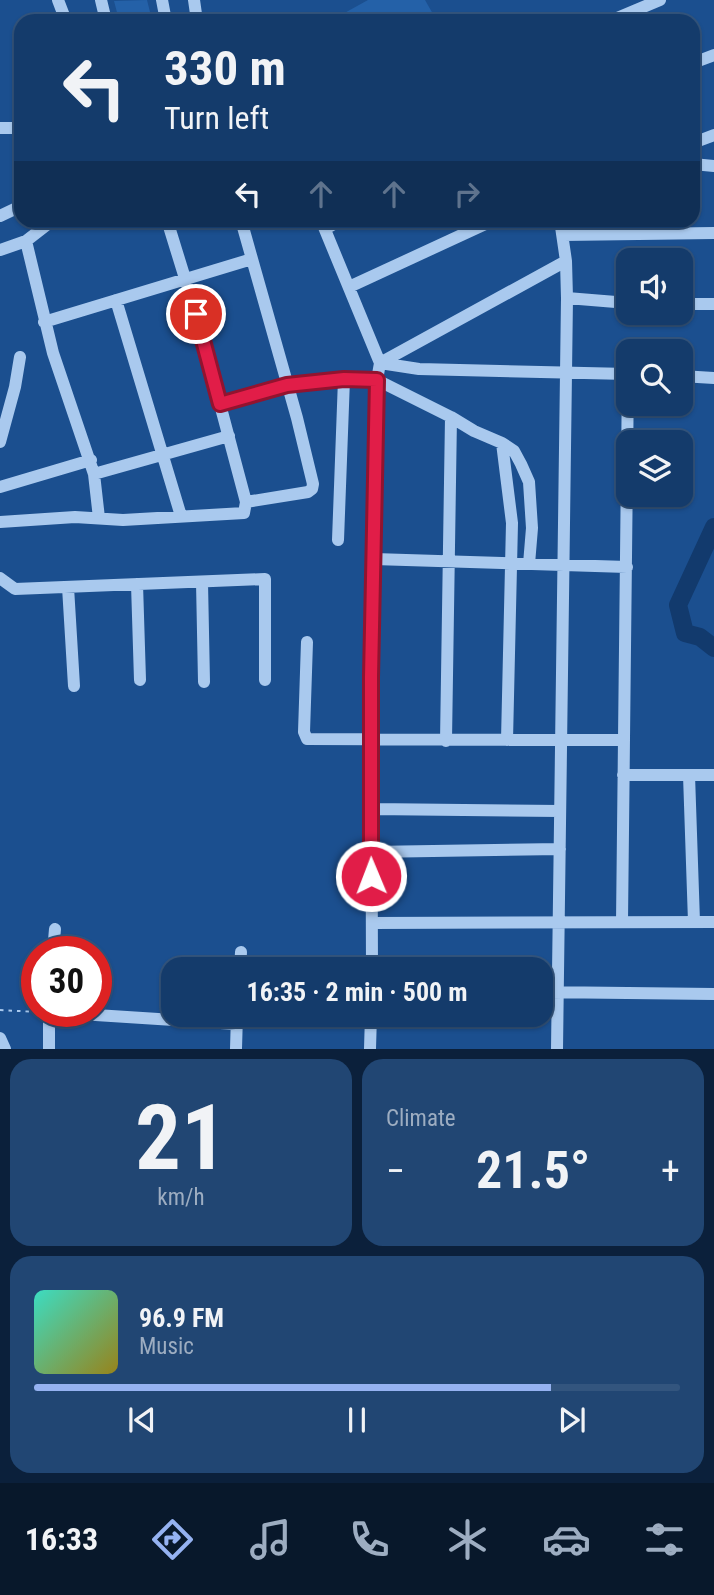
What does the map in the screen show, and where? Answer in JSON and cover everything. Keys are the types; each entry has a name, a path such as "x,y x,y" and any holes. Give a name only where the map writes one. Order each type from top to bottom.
{"street":[{"path":"627,14 660,0"},
{"path":"0,250 26,241 43,228"},
{"path":"0,523 75,517 123,520 244,513 246,502 229,436 170,228"},
{"path":"243,228 287,385 312,489 308,492 246,502"},
{"path":"324,228 380,363 377,380 370,741 372,957"},
{"path":"349,287 477,228"},
{"path":"557,1049 567,298 562,228"},
{"path":"563,235 714,233"},
{"path":"26,241 44,322 91,460 99,518"},
{"path":"44,322 252,259"},
{"path":"380,363 566,261"},
{"path":"567,298 616,302"},
{"path":"116,300 181,516"},
{"path":"693,304 714,304"},
{"path":"0,442 20,357"},
{"path":"380,363 419,369 616,374"},
{"path":"693,377 714,378"},
{"path":"220,404 287,385 344,379 377,380 502,443 514,452 529,482 532,528 529,564"},
{"path":"338,540 344,379"},
{"path":"622,922 628,416"},
{"path":"446,741 451,417"},
{"path":"94,474 229,436"},
{"path":"502,443 513,523 507,740"},
{"path":"0,487 91,460"},
{"path":"374,559 627,567"},
{"path":"0,578 15,589 265,579 265,681"},
{"path":"202,582 204,682"},
{"path":"137,584 140,680"},
{"path":"68,587 74,686"},
{"path":"307,642 303,723 307,739 624,740"},
{"path":"623,775 714,775"},
{"path":"689,775 694,922"},
{"path":"370,809 560,811"},
{"path":"371,852 560,849"},
{"path":"372,923 714,922"},
{"path":"54,936 55,929"},
{"path":"241,952 241,957"},
{"path":"553,992 714,994"},
{"path":"112,1014 161,1016"},
{"path":"49,1027 49,1049"},
{"path":"236,1049 237,1027"},
{"path":"370,1049 371,1027"},
{"path":"0,1038 5,1049"}],"path":[{"path":"0,1010 21,1011"}],"shaded area":[{"path":"147,0 150,12 117,14 114,1"},
{"path":"368,0 425,0 433,14 343,14"}],"waterway":[{"path":"714,527 678,605 685,633 700,637 714,648"}],"route":[{"path":"196,314 220,404 287,385 344,379 377,380 371,677 371,876"}]}
